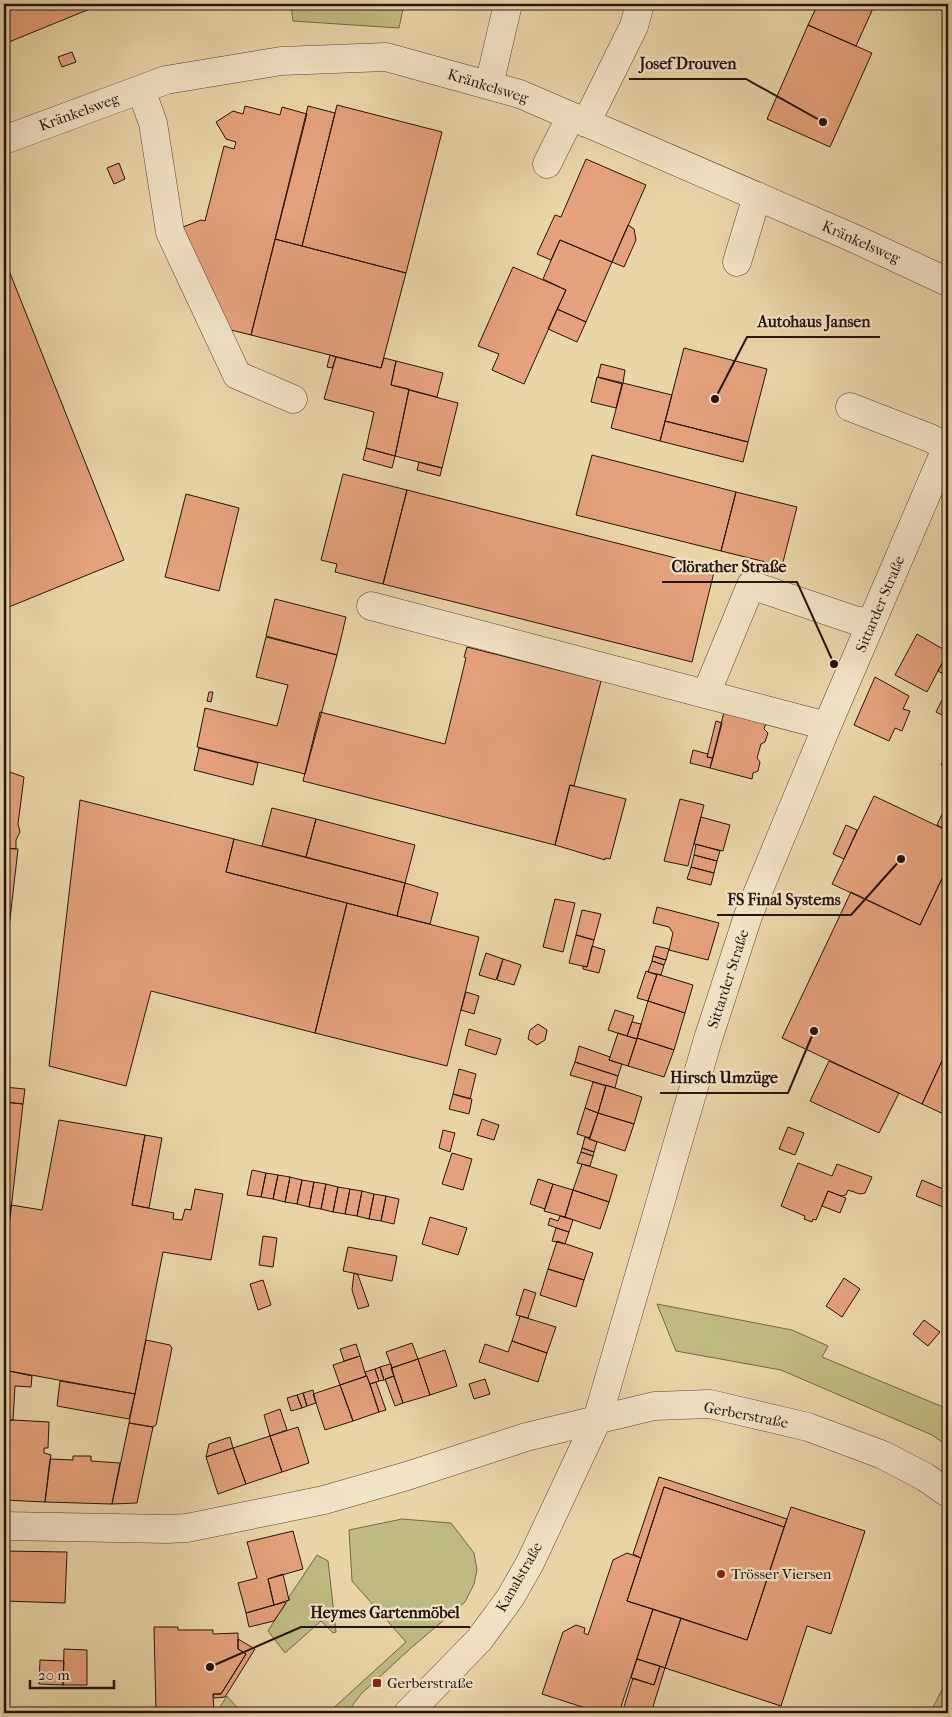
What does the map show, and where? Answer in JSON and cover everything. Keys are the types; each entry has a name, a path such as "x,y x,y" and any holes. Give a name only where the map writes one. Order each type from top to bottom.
{"street":[{"path":"489,85 508,4"},
{"path":"547,164 579,119 634,26 640,4"},
{"name":"Kränkelsweg","path":"4,140 166,80 281,61 386,58 520,94 757,196 948,282"},
{"path":"140,90 154,123 170,232 236,375 293,399"},
{"path":"737,262 757,196"},
{"path":"850,407 948,445"},
{"name":"Sittarder Straße","path":"597,1420 708,1039 748,916 827,726 948,445"},
{"path":"706,694 751,585 854,620 871,623"},
{"path":"371,606 827,726"},
{"name":"Gerberstraße","path":"4,1526 168,1530 187,1528 324,1500 407,1476 526,1437 654,1406 710,1404 808,1427 884,1455 925,1477 948,1493"},
{"name":"Kanalstraße","path":"408,1713 479,1640 510,1598 530,1563 597,1420"}],"shaded area":[{"path":"291,4 404,4 399,28 293,21"},
{"path":"657,1304 792,1330 828,1346 822,1357 948,1409 948,1433 942,1442 932,1435 781,1370 676,1351"},
{"path":"402,1519 451,1523 474,1553 477,1570 474,1584 465,1602 361,1694 347,1713 328,1713 406,1642 352,1581 349,1530"},
{"path":"317,1555 328,1561 336,1632 333,1633 321,1621 285,1653 268,1631 287,1601 290,1600 289,1597"},
{"path":"948,1678 948,1713 930,1713"},
{"path":"227,1696 242,1713 216,1713"}],"building":[{"path":"4,4 102,4 4,44"},
{"path":"586,4 610,4 609,9"},
{"path":"818,4 875,4 856,46 808,25"},
{"path":"808,25 872,53 830,147 767,119"},
{"path":"72,52 76,62 62,67 58,57"},
{"path":"337,105 442,132 406,273 302,246"},
{"path":"245,106 280,115 282,107 307,114 251,335 223,328 183,227 201,220 205,221 224,146 234,149 236,142 226,139 216,122 233,111 243,114"},
{"path":"308,106 335,113 302,246 275,239"},
{"path":"586,159 646,185 612,262 560,240 551,260 537,254 555,215 561,217"},
{"path":"119,163 125,179 114,184 107,168"},
{"path":"628,225 634,229 636,240 624,267 612,262"},
{"path":"275,239 406,273 381,368 251,335"},
{"path":"560,240 612,262 586,322 557,309 566,290 543,279"},
{"path":"4,258 124,560 4,609"},
{"path":"513,267 566,290 524,384 492,370 499,354 478,346"},
{"path":"557,309 586,322 577,342 548,329"},
{"path":"684,348 767,369 748,442 665,421"},
{"path":"330,355 336,357 332,368 327,367"},
{"path":"336,357 381,368 384,358 396,361 391,385 409,389 395,456 366,448 374,412 324,399"},
{"path":"396,361 443,373 437,397 391,385"},
{"path":"601,364 625,370 623,383 598,377"},
{"path":"597,377 622,384 616,408 591,402"},
{"path":"623,383 672,395 660,441 611,428"},
{"path":"409,390 458,403 442,468 395,456"},
{"path":"665,421 748,442 743,462 660,441"},
{"path":"366,448 395,456 392,468 363,460"},
{"path":"592,455 736,492 721,551 576,515"},
{"path":"419,462 442,468 440,476 417,470"},
{"path":"343,474 407,490 383,584 335,572 337,564 321,560"},
{"path":"407,490 715,568 692,662 383,584"},
{"path":"736,492 797,507 782,566 721,551"},
{"path":"186,494 239,508 219,591 165,577"},
{"path":"275,599 346,617 337,655 266,636"},
{"path":"917,634 948,652 927,692 895,675"},
{"path":"266,637 337,655 305,774 197,747 205,708 277,726 288,685 256,677"},
{"path":"467,647 601,681 574,786 570,785 555,845 303,781 320,712 445,744"},
{"path":"948,652 948,677 938,671"},
{"path":"875,677 909,696 903,709 910,711 902,731 895,728 889,741 854,725"},
{"path":"209,692 213,692 211,702 207,701"},
{"path":"942,700 948,703 948,718 936,712"},
{"path":"724,712 766,723 764,729 768,733 765,742 761,744 757,758 760,762 758,771 753,773 752,779 710,768"},
{"path":"716,721 722,723 713,758 707,757"},
{"path":"199,748 258,763 253,785 194,770"},
{"path":"693,750 708,754 707,757 713,758 710,768 690,763"},
{"path":"945,757 948,758 948,768 941,765"},
{"path":"4,770 24,777 18,824 20,832 16,840 16,849 4,848"},
{"path":"570,785 626,799 610,859 605,858 605,860 555,845"},
{"path":"874,796 948,831 948,866 920,925 832,884"},
{"path":"680,799 704,805 688,866 664,861"},
{"path":"80,800 234,839 226,872 347,903 315,1033 151,991 126,1086 49,1066"},
{"path":"272,808 316,819 306,857 262,846"},
{"path":"942,814 948,817 948,831 937,825"},
{"path":"701,817 730,825 723,851 694,844"},
{"path":"316,819 415,845 405,883 306,857"},
{"path":"846,825 857,830 844,859 833,854"},
{"path":"234,839 405,883 397,916 226,872"},
{"path":"696,844 720,851 717,861 694,855"},
{"path":"4,848 18,849 4,972"},
{"path":"694,855 717,861 714,873 691,867"},
{"path":"948,866 948,1048 922,1104 782,1038 851,892 920,925"},
{"path":"691,867 714,873 711,885 687,879"},
{"path":"405,883 438,893 430,924 397,916"},
{"path":"555,899 575,903 563,952 543,947"},
{"path":"347,903 479,937 447,1066 315,1033"},
{"path":"657,907 719,923 708,960 669,950 673,933 669,927 653,923"},
{"path":"582,910 601,914 594,940 576,935"},
{"path":"576,935 594,940 587,967 569,963"},
{"path":"592,946 605,950 599,973 583,969 583,966 587,967"},
{"path":"656,946 669,949 666,960 653,956"},
{"path":"486,953 503,959 496,980 479,975"},
{"path":"653,956 666,960 664,965 652,961"},
{"path":"503,959 521,965 514,985 497,980"},
{"path":"652,961 664,965 661,975 648,972"},
{"path":"646,971 657,975 648,1001 637,998"},
{"path":"657,974 693,985 685,1013 648,1001"},
{"path":"466,992 479,996 474,1014 461,1010"},
{"path":"648,1001 685,1013 674,1050 637,1038"},
{"path":"615,1010 634,1016 627,1036 608,1030"},
{"path":"632,1022 641,1024 637,1039 627,1036"},
{"path":"538,1024 547,1030 545,1040 537,1045 528,1039 530,1030"},
{"path":"469,1029 501,1039 496,1055 465,1045"},
{"path":"618,1033 637,1039 628,1066 609,1060"},
{"path":"637,1038 674,1050 664,1077 628,1066"},
{"path":"579,1046 610,1057 609,1060 622,1064 618,1076 575,1062"},
{"path":"948,1048 948,1116 922,1104"},
{"path":"829,1061 899,1093 879,1133 810,1101"},
{"path":"575,1062 618,1076 615,1088 570,1075"},
{"path":"459,1069 476,1074 470,1099 453,1094"},
{"path":"593,1082 606,1086 598,1113 585,1108"},
{"path":"606,1085 642,1097 634,1124 598,1113"},
{"path":"4,1087 25,1089 23,1104 4,1102"},
{"path":"453,1094 472,1099 469,1114 449,1109"},
{"path":"4,1102 23,1104 4,1271"},
{"path":"585,1108 598,1113 590,1138 577,1134"},
{"path":"598,1113 634,1124 625,1151 589,1139"},
{"path":"482,1119 499,1125 494,1140 477,1135"},
{"path":"59,1120 145,1135 132,1205 174,1213 173,1219 182,1220 185,1209 191,1210 195,1189 223,1194 211,1260 163,1252 135,1394 4,1370 4,1271 11,1205 42,1210"},
{"path":"788,1127 804,1133 795,1155 779,1149"},
{"path":"443,1130 455,1133 450,1152 439,1148"},
{"path":"145,1135 162,1138 149,1208 132,1205"},
{"path":"585,1137 597,1142 594,1152 582,1148"},
{"path":"582,1148 594,1152 593,1156 581,1152"},
{"path":"581,1152 593,1156 590,1166 577,1163"},
{"path":"452,1153 472,1159 463,1190 442,1184"},
{"path":"798,1163 832,1176 837,1164 872,1177 865,1193 860,1194 848,1190 846,1195 841,1196 828,1191 816,1220 813,1219 812,1222 804,1219 805,1216 781,1206"},
{"path":"582,1164 617,1175 609,1202 573,1190"},
{"path":"252,1170 266,1173 261,1197 247,1195"},
{"path":"266,1173 278,1175 273,1199 261,1197"},
{"path":"278,1175 290,1177 285,1202 273,1199"},
{"path":"290,1177 302,1180 297,1204 285,1202"},
{"path":"538,1179 553,1184 545,1209 530,1204"},
{"path":"302,1180 314,1182 309,1207 297,1204"},
{"path":"922,1180 948,1191 948,1209 916,1196"},
{"path":"314,1182 326,1184 321,1209 309,1207"},
{"path":"326,1184 338,1187 333,1212 321,1209"},
{"path":"553,1184 573,1190 565,1217 544,1211"},
{"path":"338,1187 350,1189 345,1214 333,1212"},
{"path":"350,1189 362,1191 357,1216 345,1214"},
{"path":"573,1190 609,1202 600,1229 565,1217"},
{"path":"362,1191 374,1194 369,1219 357,1216"},
{"path":"828,1191 846,1198 840,1213 822,1206"},
{"path":"374,1194 386,1196 381,1221 369,1219"},
{"path":"386,1196 399,1199 394,1224 381,1221"},
{"path":"560,1216 573,1220 569,1232 548,1225 550,1218 558,1221"},
{"path":"430,1217 467,1228 458,1255 422,1244"},
{"path":"556,1228 569,1232 565,1244 552,1241"},
{"path":"263,1236 277,1238 273,1267 259,1265"},
{"path":"557,1241 593,1253 584,1280 548,1269"},
{"path":"348,1247 397,1256 392,1281 343,1271"},
{"path":"548,1269 584,1280 576,1307 540,1295"},
{"path":"354,1273 358,1275 369,1306 358,1309 352,1290"},
{"path":"844,1278 860,1289 842,1317 826,1306"},
{"path":"263,1280 271,1305 258,1310 250,1284"},
{"path":"524,1289 536,1293 528,1318 516,1315"},
{"path":"520,1316 556,1327 547,1353 512,1341"},
{"path":"924,1320 940,1332 928,1346 913,1334"},
{"path":"146,1340 170,1345 172,1348 156,1425 153,1427 129,1423"},
{"path":"512,1341 547,1353 538,1382 479,1362 485,1344 508,1352"},
{"path":"412,1343 418,1359 392,1368 386,1352"},
{"path":"356,1344 360,1356 344,1361 340,1349"},
{"path":"445,1350 457,1386 430,1395 418,1359"},
{"path":"360,1356 366,1376 340,1385 333,1365"},
{"path":"418,1359 430,1395 403,1403 391,1368"},
{"path":"391,1364 394,1376 384,1380 380,1367"},
{"path":"380,1367 384,1380 379,1381 375,1369"},
{"path":"375,1369 379,1381 370,1384 365,1372"},
{"path":"4,1370 32,1376 31,1387 15,1386 13,1420 4,1421"},
{"path":"367,1376 379,1412 353,1421 340,1385"},
{"path":"394,1376 403,1403 395,1406 385,1379"},
{"path":"485,1379 490,1394 474,1399 469,1384"},
{"path":"60,1381 135,1394 129,1419 57,1406"},
{"path":"376,1382 386,1410 379,1412 370,1384"},
{"path":"340,1385 353,1421 325,1430 313,1394"},
{"path":"313,1390 316,1403 307,1406 303,1393"},
{"path":"303,1393 307,1406 302,1408 297,1395"},
{"path":"297,1395 302,1408 291,1411 287,1398"},
{"path":"280,1409 287,1430 270,1436 264,1415"},
{"path":"4,1421 49,1422 48,1448 44,1448 44,1453 51,1455 45,1502 4,1500"},
{"path":"129,1423 153,1427 137,1503 112,1504"},
{"path":"298,1427 309,1463 282,1472 270,1436"},
{"path":"270,1436 282,1472 246,1484 233,1448"},
{"path":"230,1437 233,1448 206,1457 209,1444"},
{"path":"233,1448 246,1484 218,1494 206,1457"},
{"path":"73,1456 91,1456 91,1461 120,1463 112,1504 45,1502 50,1459 73,1460"},
{"path":"659,1477 787,1519 784,1527 664,1487 641,1558 633,1554"},
{"path":"664,1487 784,1527 747,1640 627,1601"},
{"path":"791,1507 865,1531 831,1634 807,1626 781,1706 665,1668 681,1618 747,1640"},
{"path":"293,1531 303,1569 268,1579 274,1605 246,1613 238,1583 257,1578 247,1542"},
{"path":"4,1551 67,1552 65,1603 4,1601"},
{"path":"627,1553 641,1558 627,1601 653,1609 619,1713 601,1713 542,1694 563,1632 576,1625 585,1628 584,1633 588,1635 613,1560"},
{"path":"283,1574 289,1600 274,1605 268,1579"},
{"path":"285,1602 274,1621 249,1627 246,1613"},
{"path":"653,1609 681,1618 665,1668 637,1659"},
{"path":"154,1627 178,1627 178,1630 213,1630 213,1634 238,1633 238,1649 246,1654 221,1694 213,1694 214,1713 156,1713"},
{"path":"238,1639 255,1649 225,1697 214,1698 213,1694 221,1694 246,1654 238,1649"},
{"path":"64,1649 87,1650 87,1685 63,1685"},
{"path":"637,1659 660,1666 654,1685 631,1678"},
{"path":"40,1660 64,1661 63,1685 39,1684"},
{"path":"660,1666 665,1668 651,1713 622,1713 633,1678 654,1685"}],"place":[{"name":"Josef Drouven","path":"823,122"},
{"name":"Autohaus Jansen","path":"715,399"},
{"name":"Clörather Straße","path":"834,664"},
{"name":"FS Final Systems","path":"901,859"},
{"name":"Hirsch Umzüge","path":"814,1031"},
{"name":"Trösser Viersen","path":"721,1574"},
{"name":"Heymes Gartenmöbel","path":"210,1667"},
{"name":"Gerberstraße","path":"377,1683"}]}
